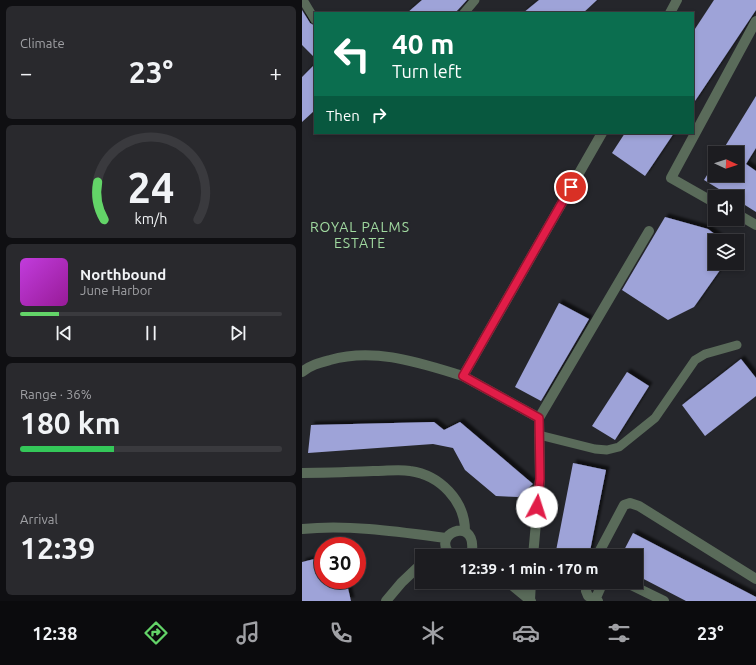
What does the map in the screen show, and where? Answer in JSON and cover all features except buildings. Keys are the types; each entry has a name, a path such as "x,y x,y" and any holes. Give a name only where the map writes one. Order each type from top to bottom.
{"street":[{"path":"671,12 677,0"},
{"path":"708,199 671,178 756,22"},
{"path":"463,376 601,134"},
{"path":"744,218 756,225"},
{"path":"534,549 540,479 539,418 649,231"},
{"path":"302,372 311,366 343,356 380,355 411,361 463,376 539,418"},
{"path":"302,473 410,470 431,477 448,490 462,512 465,522 465,531"},
{"path":"601,549 624,505 630,503 639,506 756,579"},
{"path":"302,529 323,526 403,532 446,538"},
{"path":"447,549 445,545 446,538 451,533 458,530 465,531 470,536 473,543 472,549"},
{"path":"386,601 415,570"},
{"path":"517,589 531,600"},
{"path":"531,589 531,600"},
{"path":"586,589 588,596 596,600 600,589"},
{"path":"639,589 664,601"}],"lane":[{"path":"303,0 314,18"},
{"path":"465,12 475,0"},
{"path":"539,435 595,449 607,450 619,447 655,418 695,360 705,354 737,345"}],"district":[{"name":"ROYAL PALMS ESTATE","path":"360,236"}],"route":[{"path":"537,507 540,479 539,418 463,376 571,187"}]}
